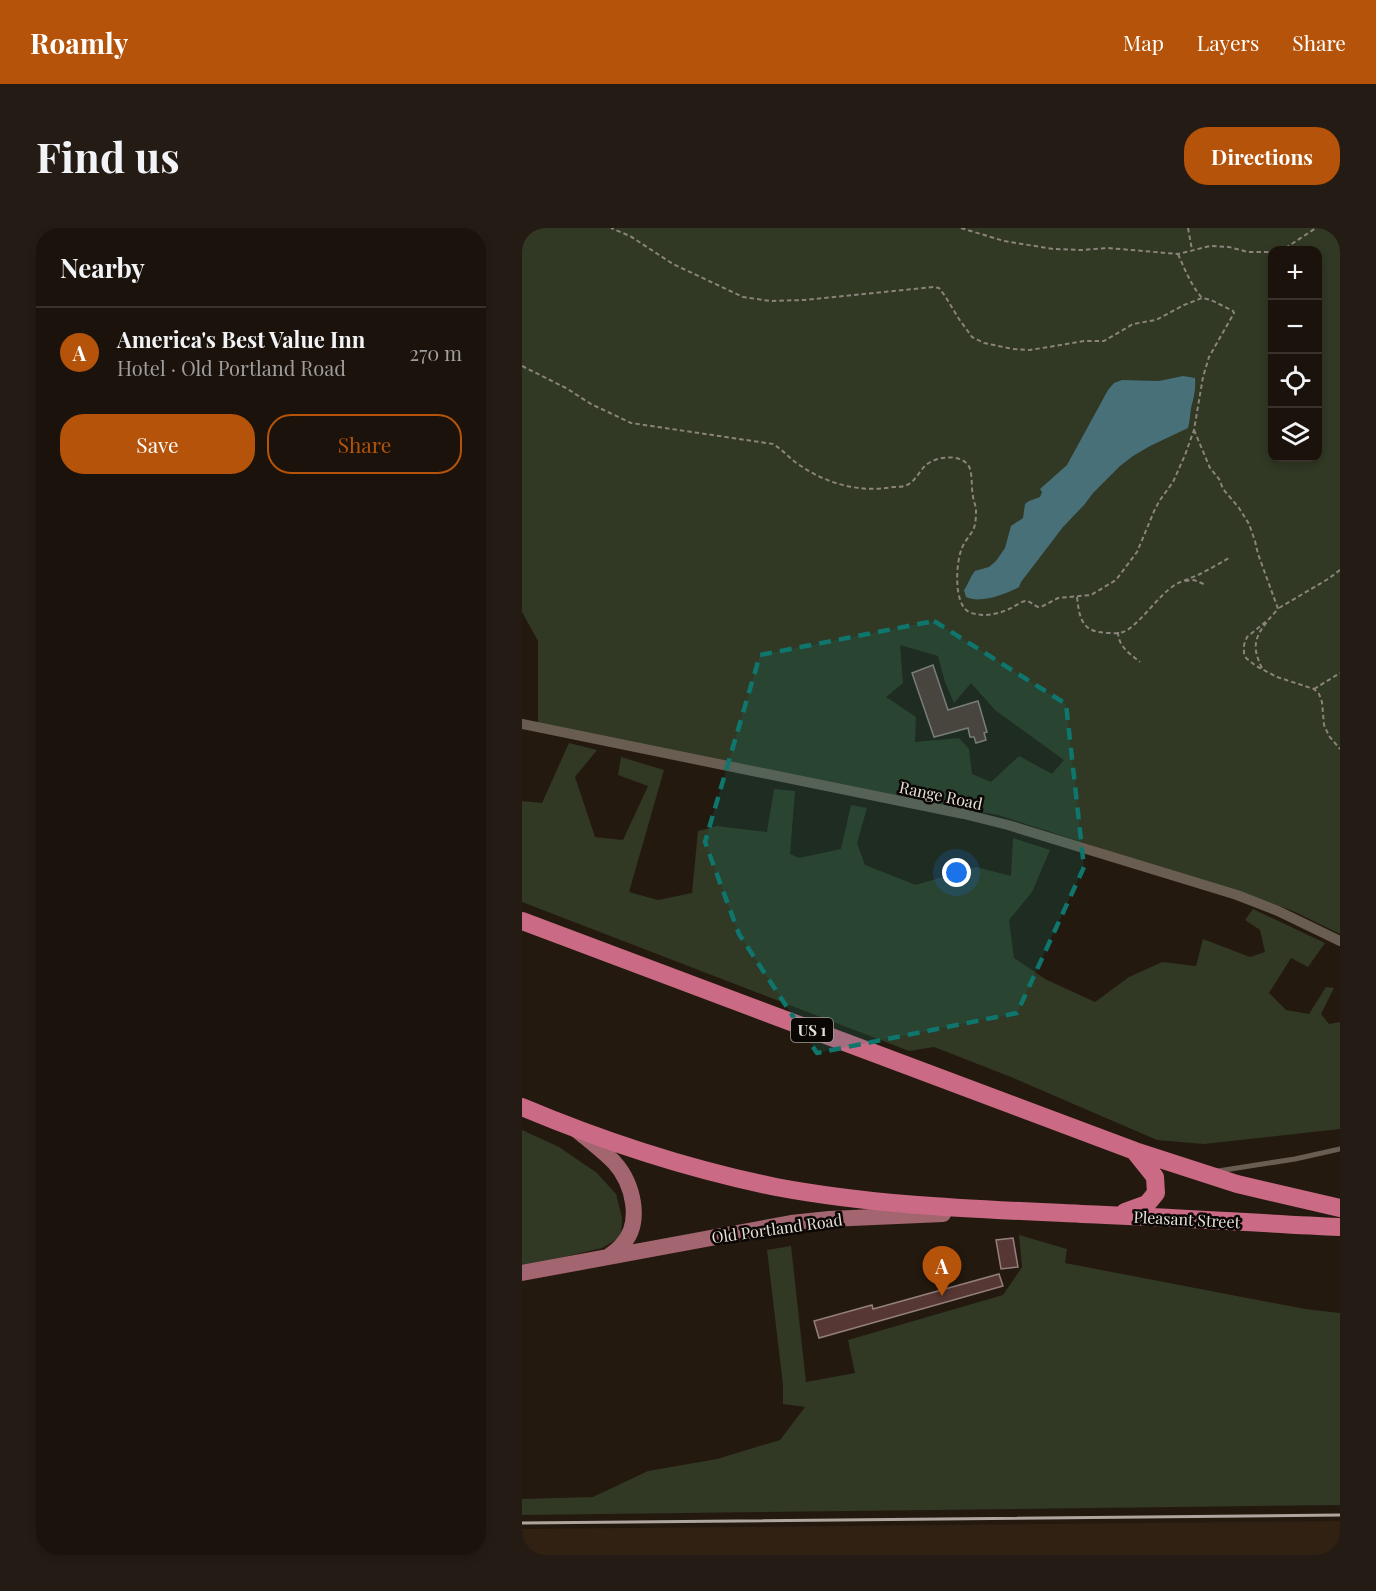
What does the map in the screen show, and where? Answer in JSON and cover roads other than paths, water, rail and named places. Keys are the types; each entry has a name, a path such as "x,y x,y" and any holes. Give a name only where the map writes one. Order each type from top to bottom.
{"highway":[{"name":"US 1","path":"522,921 1135,1151 1248,1187 1340,1208"},
{"name":"Pleasant Street","path":"522,1107 576,1130 667,1161 777,1187 822,1194 898,1204 1340,1227"},
{"path":"1108,1215 1142,1207 1148,1204 1156,1193 1155,1177 1135,1151"}],"main road":[{"path":"576,1130 615,1163 632,1193 632,1227 622,1246 607,1258"},
{"name":"Old Portland Road","path":"522,1273 753,1230 829,1219 1034,1212"}],"street":[{"name":"Range Road","path":"522,723 1008,825 1237,895 1287,915 1340,941"}],"lane":[{"path":"1201,1173 1295,1159 1340,1149"}],"water":[{"path":"1183,376 1195,378 1188,428 1150,446 1120,466 1063,527 1019,587 986,599 966,597 964,590 975,571 989,567 1005,548 1011,526 1023,518 1025,504 1040,497 1042,492 1040,489 1067,465 1114,383 1122,380 1159,381"}],"railway":[{"path":"522,1523 1340,1515"}],"place":[{"name":"America's Best Value Inn","path":"942,1296"}]}
